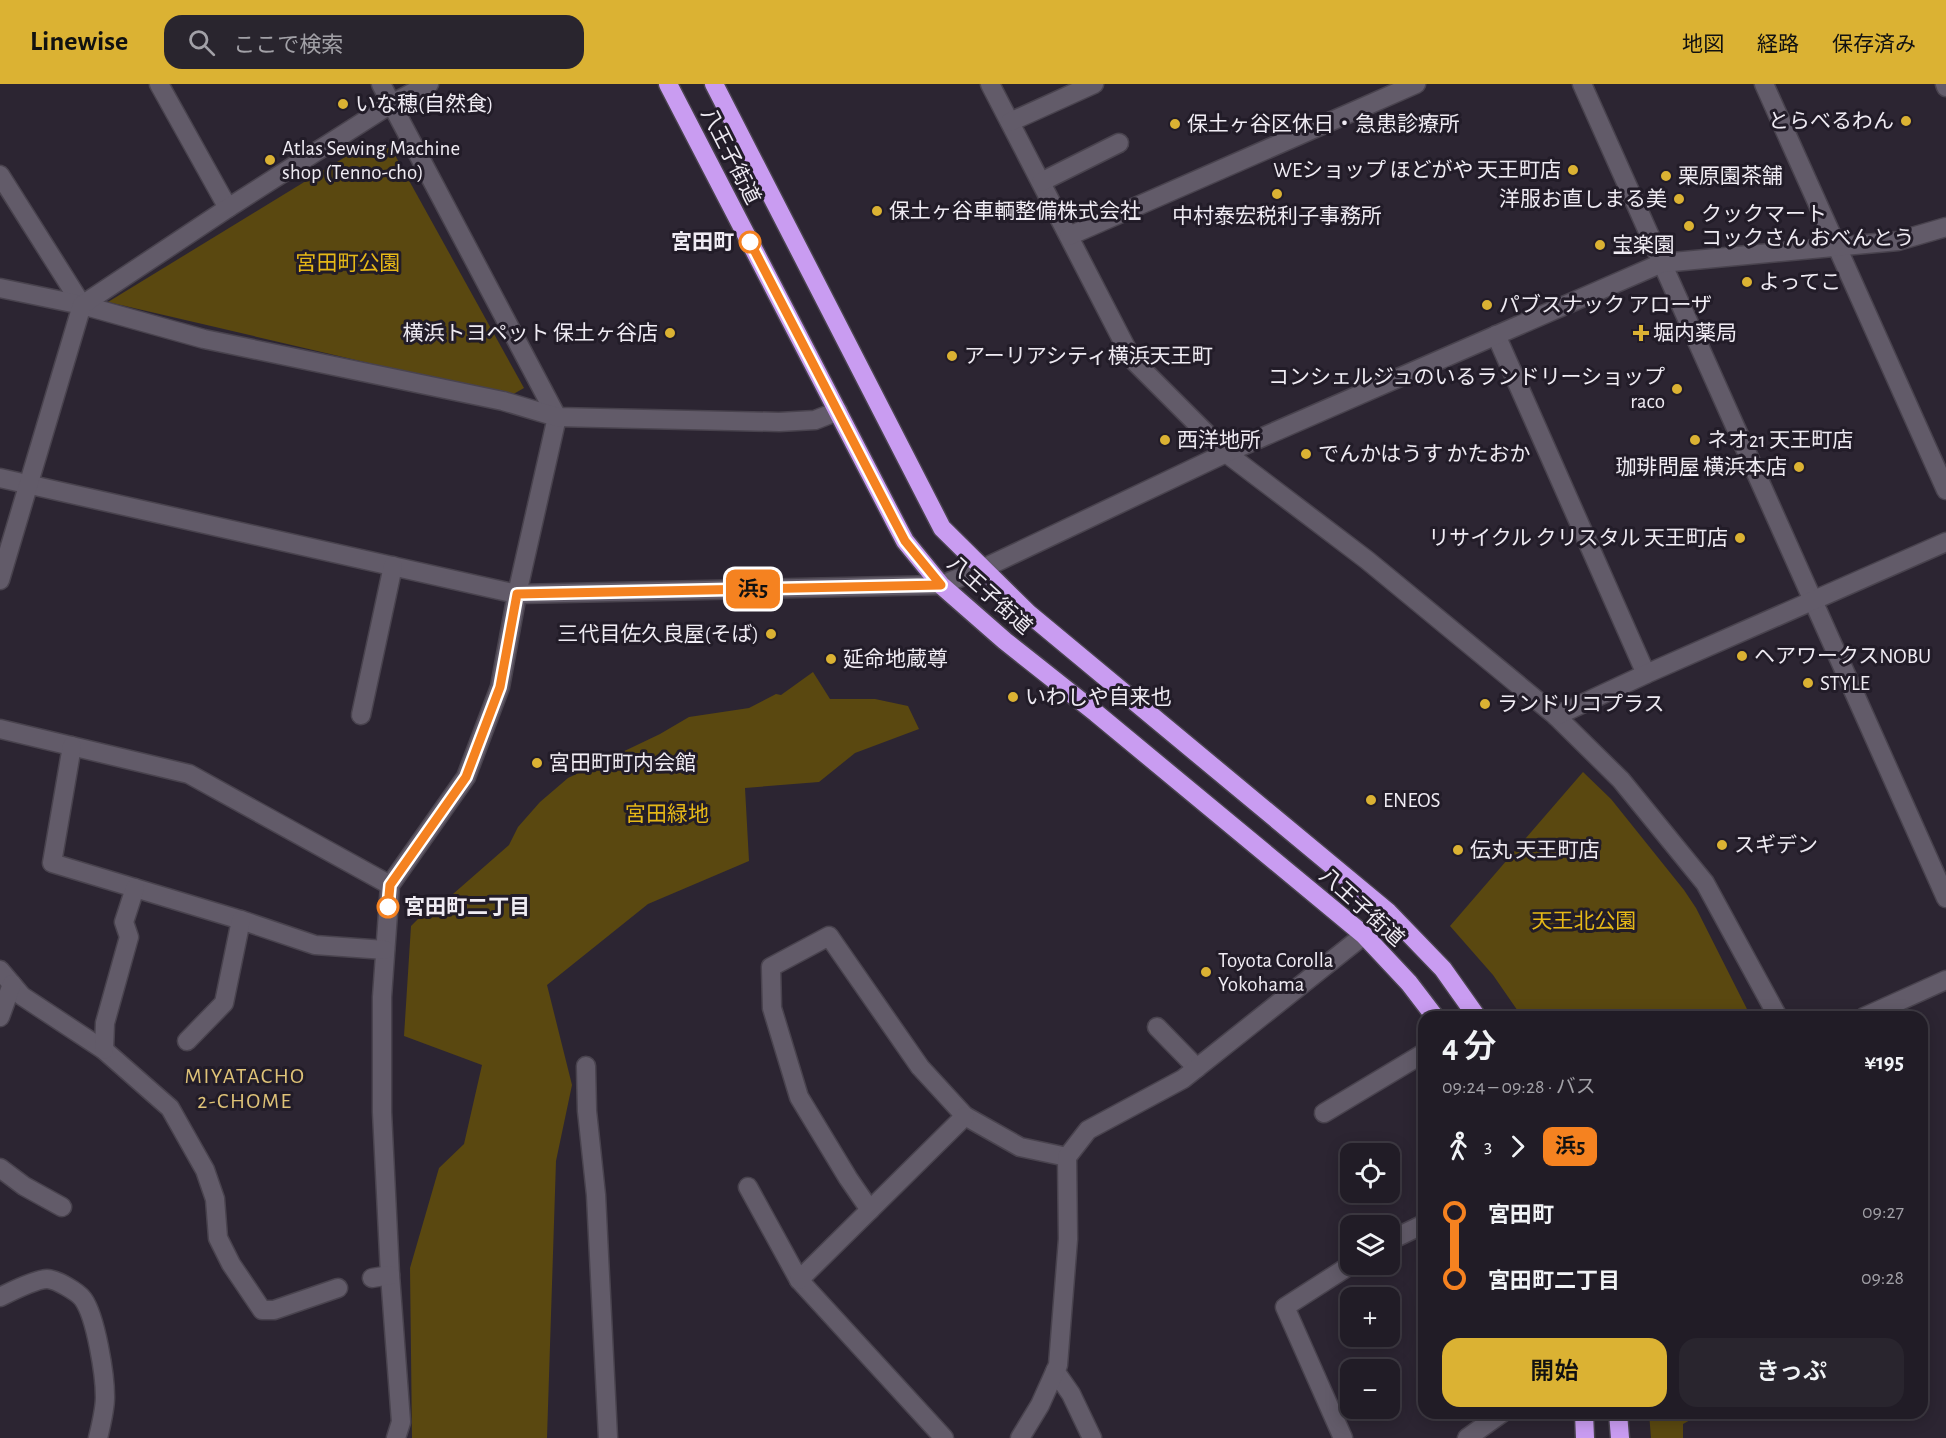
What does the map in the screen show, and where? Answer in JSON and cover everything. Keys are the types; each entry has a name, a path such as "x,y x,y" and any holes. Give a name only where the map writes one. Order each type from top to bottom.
{"highway":[{"name":"八王子街道","path":"669,84 905,541 941,585 1005,641 1096,713 1364,935 1409,982 1431,1011"},
{"name":"八王子街道","path":"714,84 942,528 1028,613 1388,912 1443,969 1473,1011"},
{"path":"1584,1419 1585,1438"},
{"path":"1618,1419 1620,1438"}],"street":[{"path":"159,84 228,208"},
{"path":"381,84 557,417 517,594 500,687 466,777 390,885 382,997 382,1112 390,1275 401,1422 396,1438"},
{"path":"0,580 82,305 391,104 429,84"},
{"path":"990,84 1132,359 1226,453 1367,560 1556,716 1621,780 1705,883 1775,1011"},
{"path":"1010,123 1094,84"},
{"path":"1069,236 1416,84"},
{"path":"1582,84 1946,898"},
{"path":"1764,84 1946,490"},
{"path":"1041,182 1119,143"},
{"path":"0,175 82,305"},
{"path":"0,478 517,594 941,585 984,568 1226,453 1662,263 1898,241 1946,227"},
{"path":"0,288 82,305 204,339 503,401 557,417 779,422 815,420 838,411"},
{"path":"1496,335 1646,674"},
{"path":"1556,716 1946,542"},
{"path":"361,716 393,566"},
{"path":"0,729 189,774 390,885"},
{"path":"72,746 52,862 315,945 385,950"},
{"path":"104,1050 105,1023 129,937 124,922 135,888"},
{"path":"187,1041 224,1003 241,920"},
{"path":"1020,1438 1040,1405 1058,1365 1068,1239 1067,1156 1088,1130 1183,1079 1364,935"},
{"path":"870,1210 799,1097 772,1008 771,967 829,936 920,1067 965,1116 1020,1147 1067,1156"},
{"path":"0,970 21,996 104,1050 170,1108 205,1170 215,1199 218,1238 231,1264 262,1310 274,1310 338,1288"},
{"path":"1877,1011 1946,980"},
{"path":"0,1017 12,984"},
{"path":"1157,1026 1197,1068"},
{"path":"1324,1113 1418,1057"},
{"path":"586,1066 608,1438"},
{"path":"800,1281 965,1116"},
{"path":"0,1168 24,1186 62,1207"},
{"path":"748,1187 800,1281 944,1438"},
{"path":"1400,1236 1418,1227"},
{"path":"1340,1272 1285,1307 1343,1438"},
{"path":"372,1278 390,1275"},
{"path":"0,1297 48,1279 65,1286 82,1298 92,1319 102,1366 105,1398 98,1438"},
{"path":"1055,1371 1071,1395 1092,1438"},
{"path":"1467,1438 1494,1419"}],"green space":[{"name":"宮田町公園","path":"368,143 391,148 524,388 510,396 108,302"},
{"name":"宮田緑地","path":"813,672 830,699 875,699 908,706 919,729 855,753 819,782 745,788 749,861 648,904 547,985 572,1085 556,1161 547,1438 412,1438 410,1268 439,1168 464,1144 482,1065 404,1036 411,926 423,914 445,901 509,845 518,827 540,802 568,778 660,734 689,717 749,708 776,694 781,695"},
{"name":"天王北公園","path":"1583,772 1611,799 1684,890 1696,908 1748,1011 1518,1011 1493,975 1450,926"},
{"path":"1649,1419 1692,1419 1683,1424 1683,1438 1651,1438"}],"bus line":[{"name":"浜5","path":"388,907 390,885 466,777 500,687 517,594 941,585 905,541 750,242"}],"place":[{"name":"いな穂(自然食)","path":"343,104"},
{"name":"とらべるわん","path":"1906,121"},
{"name":"保土ヶ谷区休日・急患診療所","path":"1175,124"},
{"name":"Atlas Sewing Machine shop (Tenno-cho)","path":"270,160"},
{"name":"WEショップ ほどがや 天王町店","path":"1573,170"},
{"name":"栗原園茶舗","path":"1666,176"},
{"name":"中村泰宏税利子事務所","path":"1277,194"},
{"name":"洋服お直しまる美","path":"1679,199"},
{"name":"保土ヶ谷車輌整備株式会社","path":"877,211"},
{"name":"クックマート コックさん おべんとう","path":"1689,226"},
{"name":"宮田町","path":"750,242"},
{"name":"宝楽園","path":"1600,245"},
{"name":"よってこ","path":"1747,282"},
{"name":"パブスナック アローザ","path":"1487,305"},
{"name":"横浜トヨペット 保土ヶ谷店","path":"670,333"},
{"name":"堀内薬局","path":"1641,333"},
{"name":"アーリアシティ横浜天王町","path":"952,356"},
{"name":"コンシェルジュのいるランドリーショップ raco","path":"1677,389"},
{"name":"西洋地所","path":"1165,440"},
{"name":"ネオ21 天王町店","path":"1695,440"},
{"name":"でんかはうす かたおか","path":"1306,454"},
{"name":"珈琲問屋 横浜本店","path":"1799,467"},
{"name":"リサイクル クリスタル 天王町店","path":"1740,538"},
{"name":"三代目佐久良屋(そば)","path":"771,634"},
{"name":"ヘアワークスNOBU","path":"1742,656"},
{"name":"延命地蔵尊","path":"831,659"},
{"name":"STYLE","path":"1808,683"},
{"name":"いわしや自来也","path":"1013,697"},
{"name":"ランドリコプラス","path":"1485,704"},
{"name":"宮田町町内会館","path":"537,763"},
{"name":"ENEOS","path":"1371,800"},
{"name":"スギデン","path":"1722,845"},
{"name":"伝丸 天王町店","path":"1458,850"},
{"name":"宮田町二丁目","path":"388,907"},
{"name":"Toyota Corolla Yokohama","path":"1206,972"}],"district":[{"name":"MIYATACHO 2-CHOME","path":"245,1088"}]}
